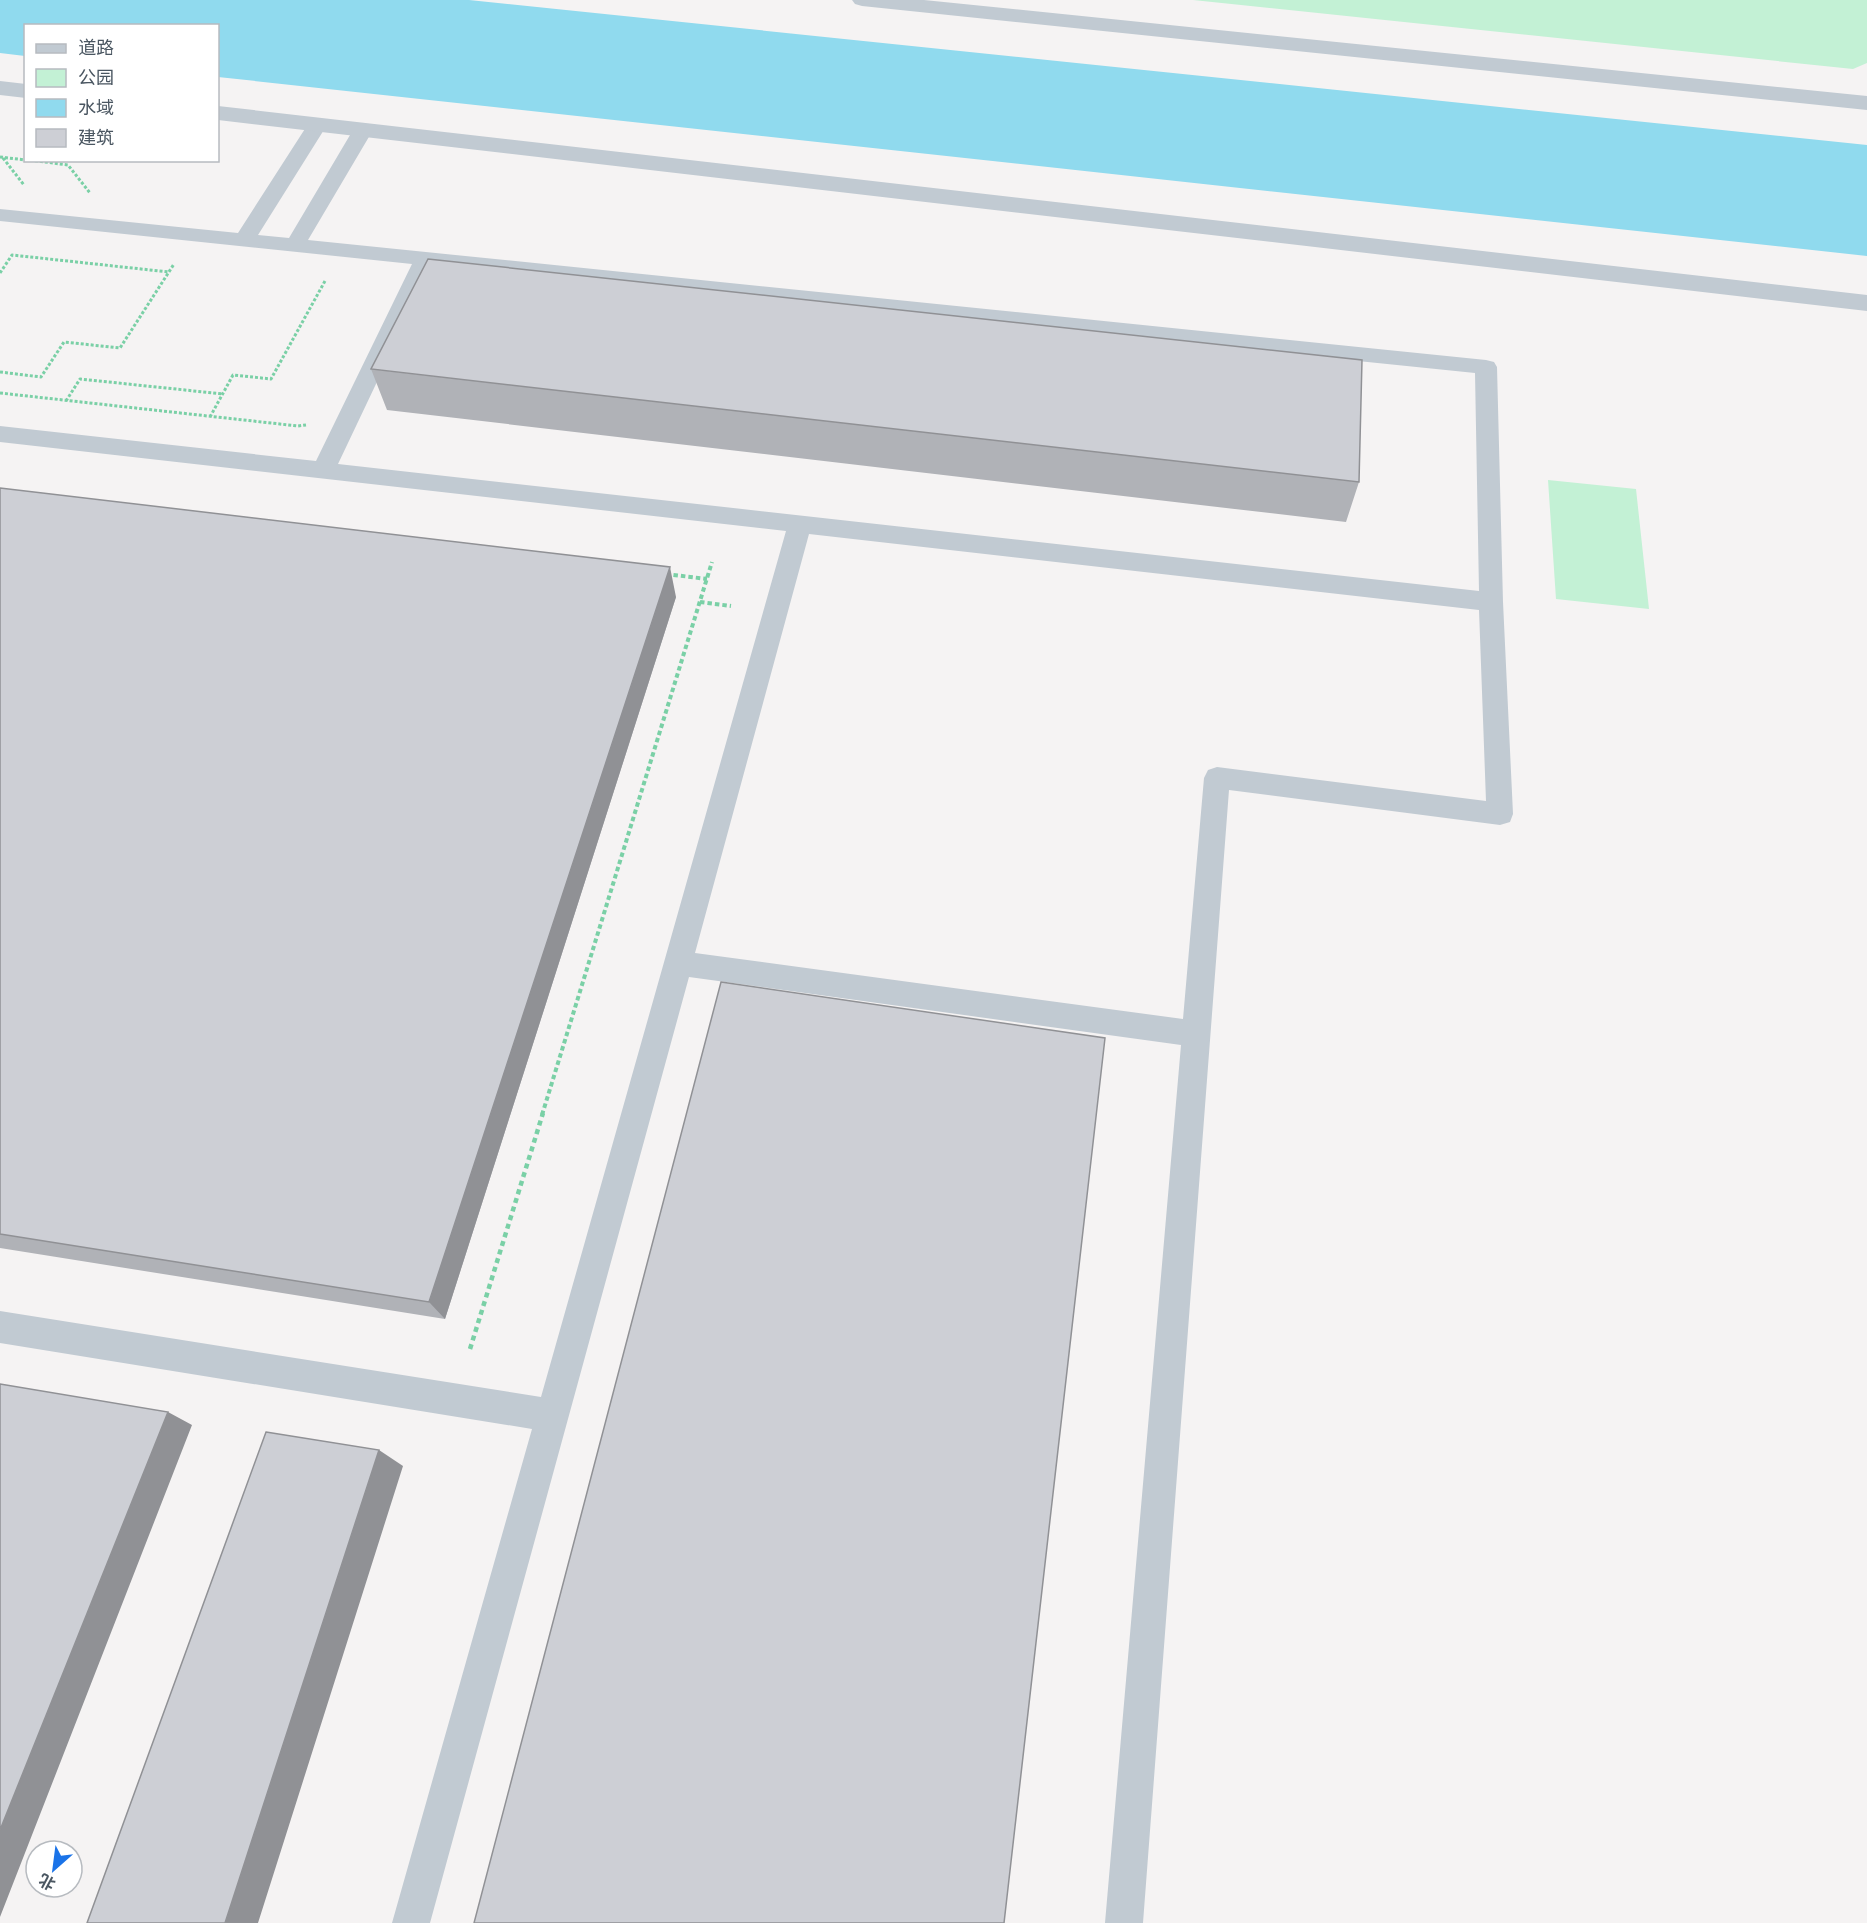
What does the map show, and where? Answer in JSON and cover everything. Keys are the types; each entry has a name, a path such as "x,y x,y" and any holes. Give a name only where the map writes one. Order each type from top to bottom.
{"street":[{"path":"862,0 1867,103"},
{"path":"0,88 24,91"},
{"path":"219,113 1867,303"}],"lane":[{"path":"244,240 316,125"},
{"path":"295,245 363,130"},
{"path":"0,215 1486,367 1491,602 1500,814 1217,778 1124,1923"},
{"path":"323,471 425,258"},
{"path":"0,434 1491,602"},
{"path":"411,1923 800,525"},
{"path":"678,963 1195,1034"},
{"path":"0,1327 552,1416"}],"path":[{"path":"2,157 24,160"},
{"path":"2,157 30,194"},
{"path":"44,162 68,165 96,200"},
{"path":"0,273 12,255 169,272 120,348 64,342 41,377 0,372"},
{"path":"210,417 233,375 271,380 330,272"},
{"path":"66,400 80,379 223,394"},
{"path":"0,393 298,426 314,422"},
{"path":"470,1348 712,562"},
{"path":"660,573 707,579"},
{"path":"700,602 731,606"}],"green space":[{"path":"1193,0 1867,0 1867,63 1853,69"},
{"path":"1548,480 1636,489 1649,609 1556,599"}],"water":[{"path":"0,0 469,0 1867,145 1867,256 219,77 219,24 24,24 24,56 0,53"}],"building":[{"path":"428,259 1362,360 1359,482 371,369"},
{"path":"0,488 670,567 429,1302 0,1234"},
{"path":"721,982 1105,1038 1004,1923 474,1923"},
{"path":"0,1384 168,1412 0,1830"},
{"path":"266,1432 379,1450 225,1923 87,1923"}]}
